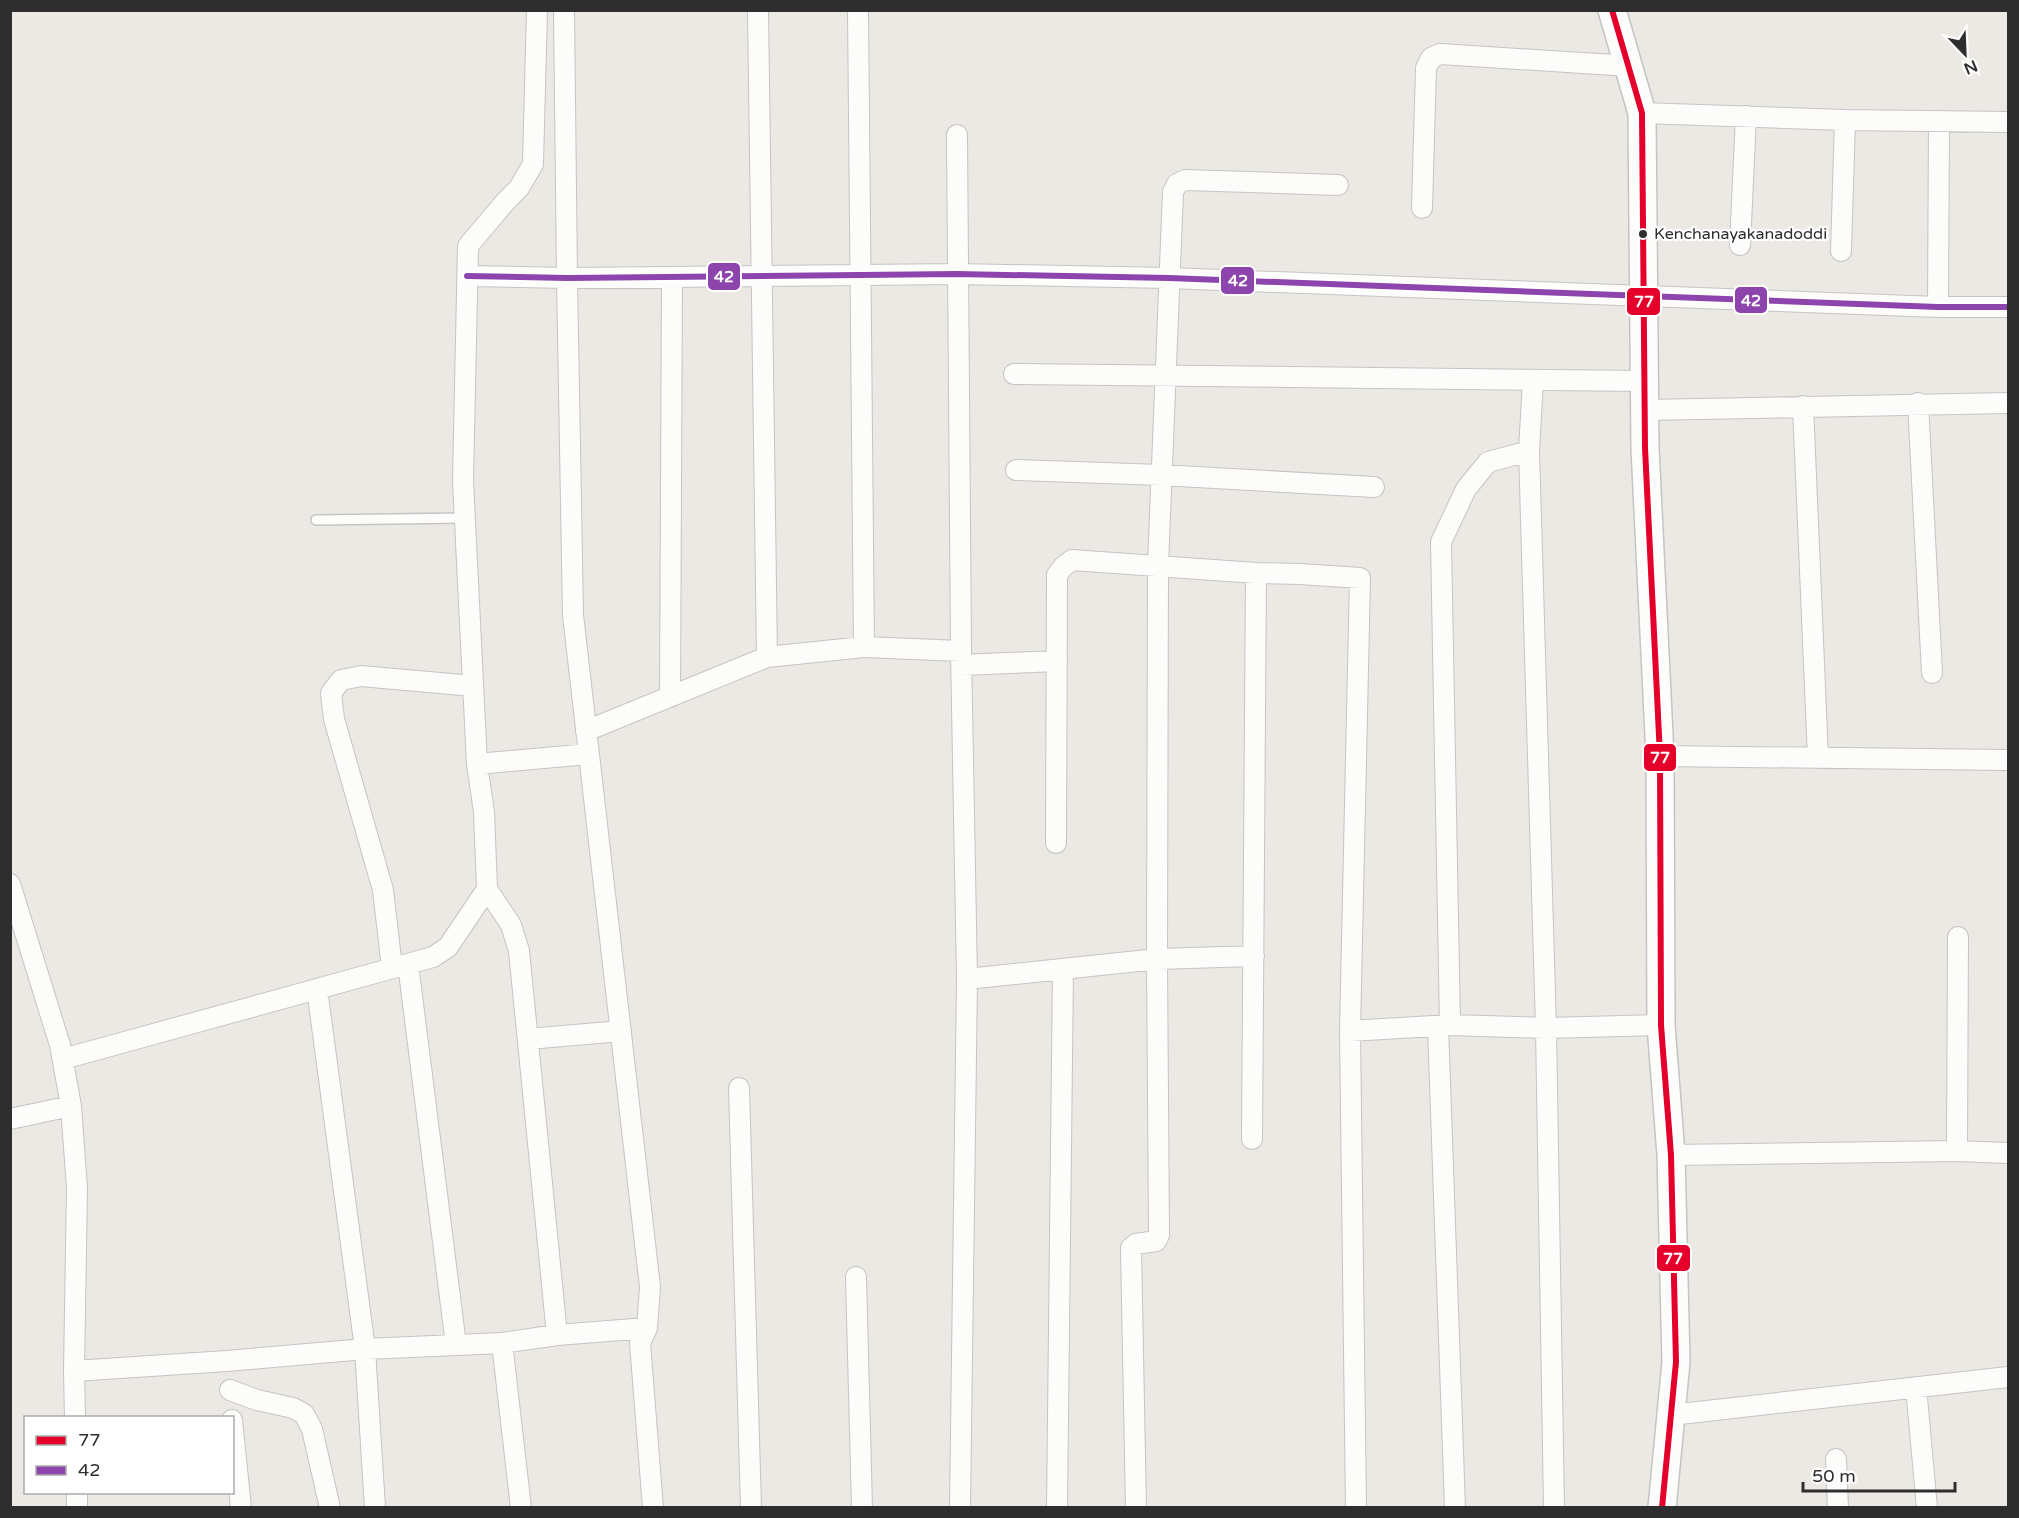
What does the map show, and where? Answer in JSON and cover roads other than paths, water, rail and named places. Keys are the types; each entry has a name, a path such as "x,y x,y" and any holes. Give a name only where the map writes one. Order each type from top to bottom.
{"street":[{"path":"537,10 533,164 519,188 468,246 463,481 477,764 484,812 487,889 511,925 519,951 557,1335"},
{"path":"564,10 573,615 650,1287 647,1328 640,1343 653,1508"},
{"path":"758,10 767,657"},
{"path":"858,10 864,647"},
{"path":"1612,10 1642,112 1645,410 1660,756 1661,1025 1671,1155 1676,1362 1662,1508"},
{"path":"1422,208 1426,68 1431,58 1440,54 1630,66"},
{"path":"1642,112 1845,120 2008,122"},
{"path":"1740,245 1746,116"},
{"path":"1841,250 1845,120"},
{"path":"1938,307 1940,122"},
{"path":"957,135 961,658 967,979 960,1508"},
{"path":"1136,1508 1131,1248 1136,1244 1156,1241 1160,1235 1157,958 1158,565 1173,192 1177,184 1185,180 1338,185"},
{"path":"466,276 761,278 860,274 957,274 1169,278 1938,307 2008,307"},
{"path":"670,697 672,278"},
{"path":"1014,374 1645,381"},
{"path":"1533,380 1529,451 1546,1028 1554,1508"},
{"path":"1645,410 2008,403"},
{"path":"1918,404 1932,673"},
{"path":"1803,406 1818,758"},
{"path":"1455,1508 1444,1026 1441,542 1466,489 1488,462 1529,451"},
{"path":"1016,471 1374,487"},
{"path":"1056,843 1057,575 1063,567 1072,560 1360,578 1350,1031 1356,1508"},
{"path":"1252,1139 1256,573"},
{"path":"586,731 767,657 864,647 961,658 1057,661"},
{"path":"456,1345 400,966 383,890 334,719 331,693 340,680 362,676 473,686"},
{"path":"477,764 589,754"},
{"path":"1660,756 2008,760"},
{"path":"10,885 60,1045 71,1106 77,1188 75,1416"},
{"path":"63,1059 433,957 448,947 487,889"},
{"path":"1957,1150 1958,937"},
{"path":"967,979 1157,958 1254,956"},
{"path":"1057,1508 1063,969"},
{"path":"317,989 365,1349 375,1508"},
{"path":"1350,1031 1444,1026 1546,1028 1661,1025"},
{"path":"528,1039 621,1031"},
{"path":"739,1088 751,1508"},
{"path":"10,1119 71,1106"},
{"path":"1671,1155 1957,1150 2008,1153"},
{"path":"856,1277 862,1508"},
{"path":"74,1371 365,1349 502,1343 557,1335 647,1328"},
{"path":"502,1343 520,1508"},
{"path":"227,1361 232,1416"},
{"path":"1671,1416 2008,1377"},
{"path":"1916,1387 1927,1508"},
{"path":"230,1390 257,1400 293,1408 304,1414 312,1429 330,1508"},
{"path":"234,1439 241,1508"},
{"path":"1836,1459 1838,1508"}],"lane":[{"path":"316,520 465,518"}],"place":[{"name":"Kenchanayakanadoddi","path":"1643,234"}]}
